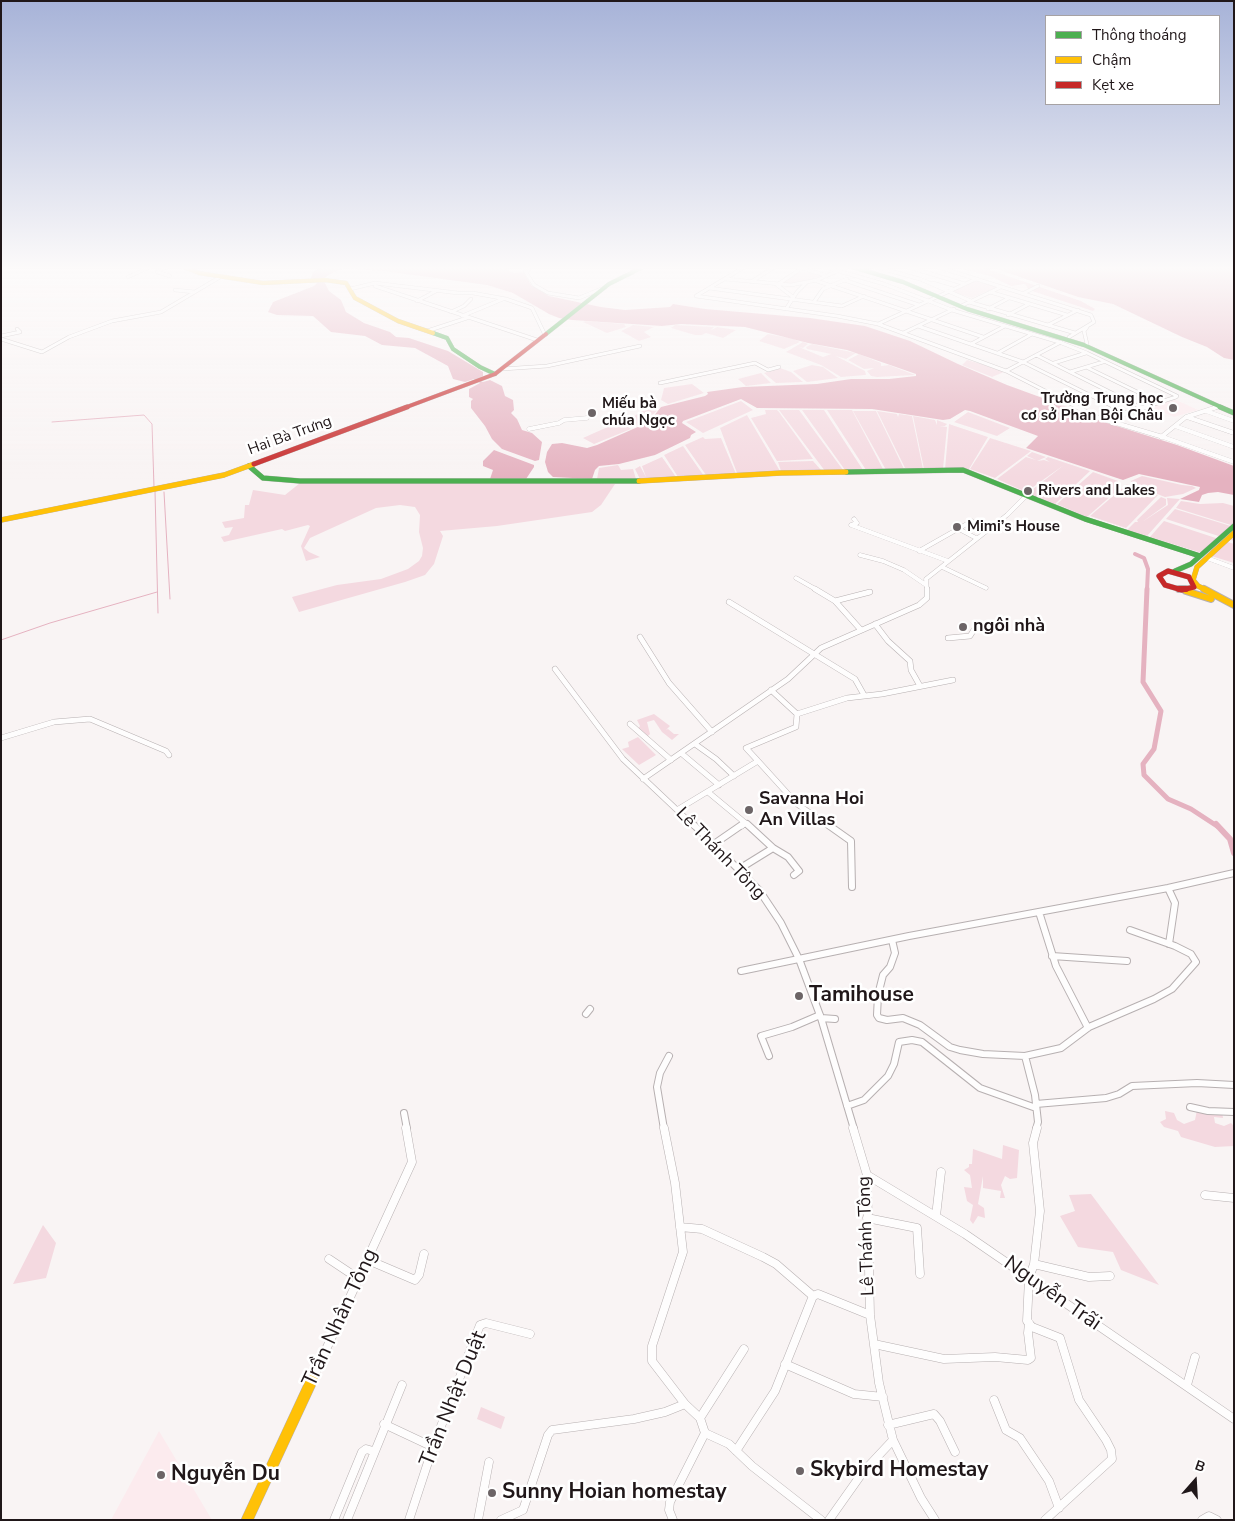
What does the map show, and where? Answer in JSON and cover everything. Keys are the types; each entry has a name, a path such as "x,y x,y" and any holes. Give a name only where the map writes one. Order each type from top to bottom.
{"street":[{"path":"1,337 40,352 71,337"},
{"path":"444,337 453,349 480,367 495,374"},
{"path":"528,337 537,340"},
{"name":"Hai Bà Trưng","path":"1,520 202,481 248,466 495,374 542,337"},
{"path":"914,337 1006,371 1088,414 1234,462"},
{"path":"950,337 1023,362 1126,413"},
{"path":"971,344 984,337"},
{"path":"998,353 1027,337"},
{"path":"1058,337 1067,338 1105,354 1234,412"},
{"path":"1063,337 1087,344 1219,406"},
{"path":"1085,337 1087,344"},
{"path":"1067,338 1087,353 1176,396 1126,413 1112,423"},
{"path":"1006,371 1067,338"},
{"path":"502,369 547,366 640,346"},
{"path":"1054,364 1087,353"},
{"path":"1036,355 1142,408"},
{"path":"1070,372 1104,362"},
{"path":"660,383 755,363 768,370 779,367"},
{"path":"1086,367 1158,402"},
{"path":"1161,437 1186,417 1219,406"},
{"path":"1205,410 1234,420"},
{"path":"1186,417 1234,433"},
{"path":"528,429 559,423 564,420 587,418"},
{"path":"1175,426 1234,447"},
{"path":"248,466 263,478 300,481 597,481 781,473 963,470 1085,519 1234,568"},
{"path":"644,779 788,679 821,648 919,605 927,598 926,579 1007,515 1027,495"},
{"path":"854,519 856,523 851,525 948,562"},
{"path":"919,551 956,528 972,521"},
{"path":"956,528 976,538"},
{"path":"1232,529 1203,557 1184,568 1161,574 1160,579 1161,582 1169,587 1202,596 1234,610"},
{"path":"860,555 883,561 904,570 926,585"},
{"path":"1182,590 1194,587 1193,573 1203,557"},
{"path":"942,567 986,588"},
{"path":"1168,572 1184,574 1207,592 1234,605"},
{"path":"796,578 835,602 861,630"},
{"path":"835,602 870,592"},
{"path":"729,602 855,679 864,695"},
{"path":"875,624 888,641 910,661 911,670 920,686"},
{"path":"948,638 970,636 977,625"},
{"path":"640,637 669,683 712,732"},
{"name":"Lê Thánh Tông","path":"555,669 615,749 759,890 781,923 799,959 821,1017 867,1175 870,1315 888,1425 893,1440 921,1498 935,1520"},
{"path":"797,714 847,698 882,694 952,680"},
{"path":"772,690 797,714"},
{"path":"797,714 796,728 746,748 797,804 851,842 852,887"},
{"path":"1,738 48,723 69,719 90,719 166,751 169,755"},
{"path":"630,724 671,760"},
{"path":"695,744 716,759 734,776"},
{"path":"681,753 719,785"},
{"path":"678,810 758,761"},
{"path":"708,792 773,848 788,857 799,871 794,875"},
{"path":"714,844 744,824"},
{"path":"739,869 773,848"},
{"path":"741,971 892,940 1168,888 1234,873"},
{"path":"1168,888 1175,903 1169,944"},
{"path":"1038,912 1052,956 1074,1004 1088,1028"},
{"path":"892,940 895,953 890,967 883,975 878,995 877,1016 879,1018 887,1020 903,1018 920,1025 950,1047 960,1050 983,1054 1025,1056 1061,1048 1088,1028 1154,999 1172,989 1196,962 1191,954 1130,930"},
{"path":"1052,956 1127,961"},
{"path":"769,1056 761,1036 821,1017 835,1018"},
{"path":"847,1106 864,1100 888,1076 894,1064 899,1042 912,1040 922,1042 980,1088 996,1095 1036,1106 1106,1098 1119,1094 1132,1086 1198,1083 1234,1086"},
{"path":"874,1344 944,1359 995,1358 1028,1360 1031,1358 1028,1333 1029,1324 1026,1311 1029,1278 1034,1264 1040,1211 1033,1143 1038,1122 1025,1056"},
{"path":"668,1059 660,1073 657,1087 659,1106 675,1183 684,1252 651,1354 652,1361 685,1404 700,1418 706,1434 729,1444 752,1466 821,1520"},
{"path":"1190,1107 1208,1111 1234,1112"},
{"name":"Trần Nhân Tông","path":"248,1520 412,1162 404,1113"},
{"path":"936,1216 941,1172"},
{"name":"Nguyễn Trãi","path":"867,1175 936,1216 1029,1278 1084,1318 1187,1385 1234,1419"},
{"path":"1205,1196 1234,1198"},
{"path":"867,1218 916,1228 920,1274"},
{"path":"680,1227 702,1228 776,1264 813,1296"},
{"path":"368,1260 415,1280 419,1275 424,1254"},
{"path":"328,1259 359,1279"},
{"path":"1034,1264 1089,1277 1110,1276"},
{"path":"813,1296 818,1294 870,1315"},
{"path":"736,1451 767,1405 785,1364 788,1362 813,1296"},
{"name":"Trần Nhật Duật","path":"408,1520 433,1447 480,1325 486,1323 530,1334"},
{"path":"1029,1324 1060,1338 1079,1400 1111,1450 1112,1459 1045,1520"},
{"path":"700,1418 744,1349"},
{"path":"1187,1385 1195,1357"},
{"path":"785,1364 854,1394 882,1397"},
{"path":"347,1520 384,1424 402,1385"},
{"path":"994,1400 1006,1430 1020,1438 1050,1481 1059,1508"},
{"path":"501,1520 523,1510 548,1435 552,1430 634,1419 665,1412 685,1404"},
{"path":"888,1425 934,1414 940,1421 954,1452"},
{"path":"384,1424 433,1447"},
{"path":"673,1520 669,1511 670,1502 693,1454 706,1434"},
{"path":"829,1520 863,1472 893,1440"},
{"path":"334,1520 362,1452 366,1449 373,1452"},
{"path":"478,1520 489,1462"},
{"path":"1202,1520 1205,1516 1209,1516 1217,1520"}],"shaded area":[{"path":"367,337 409,338 448,351 483,372 483,376 477,379 483,382 490,380 502,386 505,396 513,400 514,410 511,413 517,419 522,430 532,433 542,442 539,460 535,461 502,449 492,439 471,408 471,401 473,399 469,397 469,389 480,383 474,379 465,382 453,379 448,366 415,348 382,345"},
{"path":"632,337 651,337 639,341"},
{"path":"764,337 783,337 800,342 784,349 759,341"},
{"path":"784,337 898,337 910,341 1007,385 1070,408 1088,417 1177,445 1234,466 1234,495 1218,492 1208,493 1202,495 1199,502 1180,499 1199,490 1200,487 1139,474 1123,480 1026,448 1038,436 965,410 950,419 943,420 872,409 757,408 741,399 683,421 682,423 696,432 690,438 655,455 619,464 599,466 595,470 592,479 553,477 548,472 545,462 547,452 552,444 562,443 587,448 597,445 649,422 661,407 705,396 708,394 707,392 743,387 817,384 851,379 889,379 916,376 916,374 847,350"},
{"path":"1182,337 1234,337 1234,360 1224,358 1207,347"},
{"path":"803,342 808,344 803,348 799,347 823,357 831,354 807,349 806,347 812,344 856,353 846,359 836,356 865,371 866,375 841,377 821,365 786,352"},
{"path":"859,354 881,363 881,366 889,365 915,375 871,376 867,371 874,368 864,369 848,360"},
{"path":"967,360 1004,372 992,377 962,365"},
{"path":"812,365 823,367 838,378 807,382 793,371"},
{"path":"780,368 791,372 803,382 776,383 764,373"},
{"path":"761,373 771,383 746,386 738,379"},
{"path":"692,384 704,393 668,404 661,400 664,388"},
{"name":"Trường Trung học cơ sở Phan Bội Châu","path":"1172,398 1198,410 1174,417 1148,406"},
{"path":"741,401 753,410 703,433 686,422"},
{"path":"653,408 657,410 647,422 638,426 630,419 642,411"},
{"path":"765,410 777,410 779,412 813,459 777,461 751,418 766,414"},
{"path":"779,410 799,410 843,470 825,471"},
{"path":"802,410 824,410 863,470 845,470"},
{"path":"827,410 852,410 883,469 866,470"},
{"path":"853,411 876,411 904,469 886,470"},
{"path":"877,411 897,414 898,417 899,414 912,416 923,469 905,468"},
{"path":"968,412 1010,428 997,436 954,422"},
{"path":"747,415 780,471 737,473 720,428"},
{"path":"913,416 935,420 937,425 937,420 947,424 940,426 947,427 943,469 924,469"},
{"path":"621,421 631,429 594,444 583,438"},
{"path":"949,424 988,437 969,469 945,469"},
{"path":"703,437 705,439 721,438 736,474 706,475 685,445"},
{"path":"990,438 1031,451 995,478 970,469"},
{"path":"683,446 704,476 678,477 664,455"},
{"path":"494,450 534,465 534,467 526,479 490,479 493,470 483,466 483,461"},
{"path":"1032,452 1046,457 1037,461 1044,460 1050,462 1045,459 1048,457 1090,471 1055,504 1028,493 1064,465 1026,492 997,479 1026,457 1036,460 1027,456"},
{"path":"662,457 676,477 640,479 635,469 640,466 646,477 642,466"},
{"path":"813,461 822,471 781,471 778,462"},
{"path":"618,465 621,470 633,469 636,479 597,479 599,468"},
{"path":"1093,472 1118,481 1117,486 1120,488 1087,517 1057,504"},
{"path":"1142,476 1196,488 1183,494 1165,497 1131,484 1131,481"},
{"path":"577,482 615,484 601,505 592,512 497,526 440,531 443,536 434,564 425,575 299,612 292,597 337,585 381,579 408,569 419,561 423,548 419,532 420,515 415,507 400,505 376,508 310,538 304,548 320,557 306,561 301,546 310,526 308,525 224,542 221,537 229,535 233,527 225,528 222,522 244,518 245,505 249,505 253,490 285,495 300,483"},
{"path":"1127,484 1158,495 1126,528 1090,516"},
{"path":"1161,497 1166,499 1166,505 1142,522 1168,505 1167,498 1180,499 1147,536 1127,530 1135,522 1138,522 1137,520"},
{"path":"1181,501 1200,504 1223,503 1234,506 1234,526 1176,508"},
{"path":"1175,509 1234,527 1234,541 1166,519"},
{"path":"1164,521 1234,544 1234,563 1150,537"},
{"path":"654,714 670,726 666,730 668,729 674,734 679,734 672,740 662,732 654,720 647,722 650,734 645,739 638,729 640,726 637,720"},
{"path":"638,737 656,755 639,765 622,749 629,747 628,742"},
{"path":"1197,1110 1222,1112 1223,1118 1214,1117 1215,1123 1224,1126 1231,1123 1234,1126 1234,1146 1215,1147 1181,1137 1178,1131 1164,1127 1160,1122 1166,1119 1165,1111 1174,1113 1177,1120 1184,1124 1195,1120"},
{"path":"1003,1145 1019,1150 1017,1178 1010,1179 1005,1176 1001,1185 1005,1198 1000,1198 1001,1191 983,1188 983,1176 978,1204 984,1208 985,1218 978,1216 973,1224 970,1220 973,1205 967,1201 964,1187 972,1188 970,1175 964,1170 969,1167 969,1164 972,1164 973,1149 1002,1159"},
{"path":"1091,1194 1159,1285 1121,1270 1113,1252 1078,1247 1060,1216 1075,1211 1069,1195"},
{"path":"43,1225 56,1243 46,1278 13,1284"},
{"path":"481,1407 505,1417 501,1429 477,1419"},
{"name":"Nguyễn Du","path":"159,1431 212,1520 111,1520"}],"waterway":[{"path":"52,422 144,415 152,424 154,487"},
{"path":"155,491 158,613"},
{"path":"164,492 170,599"},
{"path":"1135,554 1144,558 1148,569 1147,590"},
{"path":"1147,589 1143,682 1161,711 1154,749 1143,764 1144,775 1168,799 1191,809 1217,826"},
{"path":"1,640 50,623 157,592"},
{"path":"1216,824 1230,839 1234,853"}],"traffic: fast":[{"path":"444,337 447,338 453,349 480,367 495,374"},
{"path":"1058,337 1084,345 1234,413"},
{"path":"249,466 263,478 300,481 639,481"},
{"path":"846,472 963,470 1085,519 1200,556"},
{"path":"1175,571 1191,564 1234,526"}],"traffic: slow":[{"path":"1,520 224,475 254,464"},
{"path":"639,481 781,473 846,472"},
{"path":"1234,533 1197,567 1193,576 1193,580 1198,586 1234,605"},
{"path":"1186,591 1211,599"},
{"path":"247,1520 312,1380"}],"traffic: jam":[{"path":"254,464 495,374 542,337"},
{"path":"1168,571 1189,577 1194,587 1182,590 1165,585 1159,576 1168,571"}],"place":[{"name":"Trường Trung học cơ sở Phan Bội Châu","path":"1173,408"},
{"name":"Miếu bà chúa Ngọc","path":"592,413"},
{"name":"Rivers and Lakes","path":"1028,491"},
{"name":"Mimi’s House","path":"957,527"},
{"name":"ngôi nhà","path":"963,627"},
{"name":"Savanna Hoi An Villas","path":"749,810"},
{"name":"Tamihouse","path":"799,996"},
{"name":"Skybird Homestay","path":"800,1471"},
{"name":"Nguyễn Du","path":"161,1475"},
{"name":"Sunny Hoian homestay","path":"492,1493"}]}
